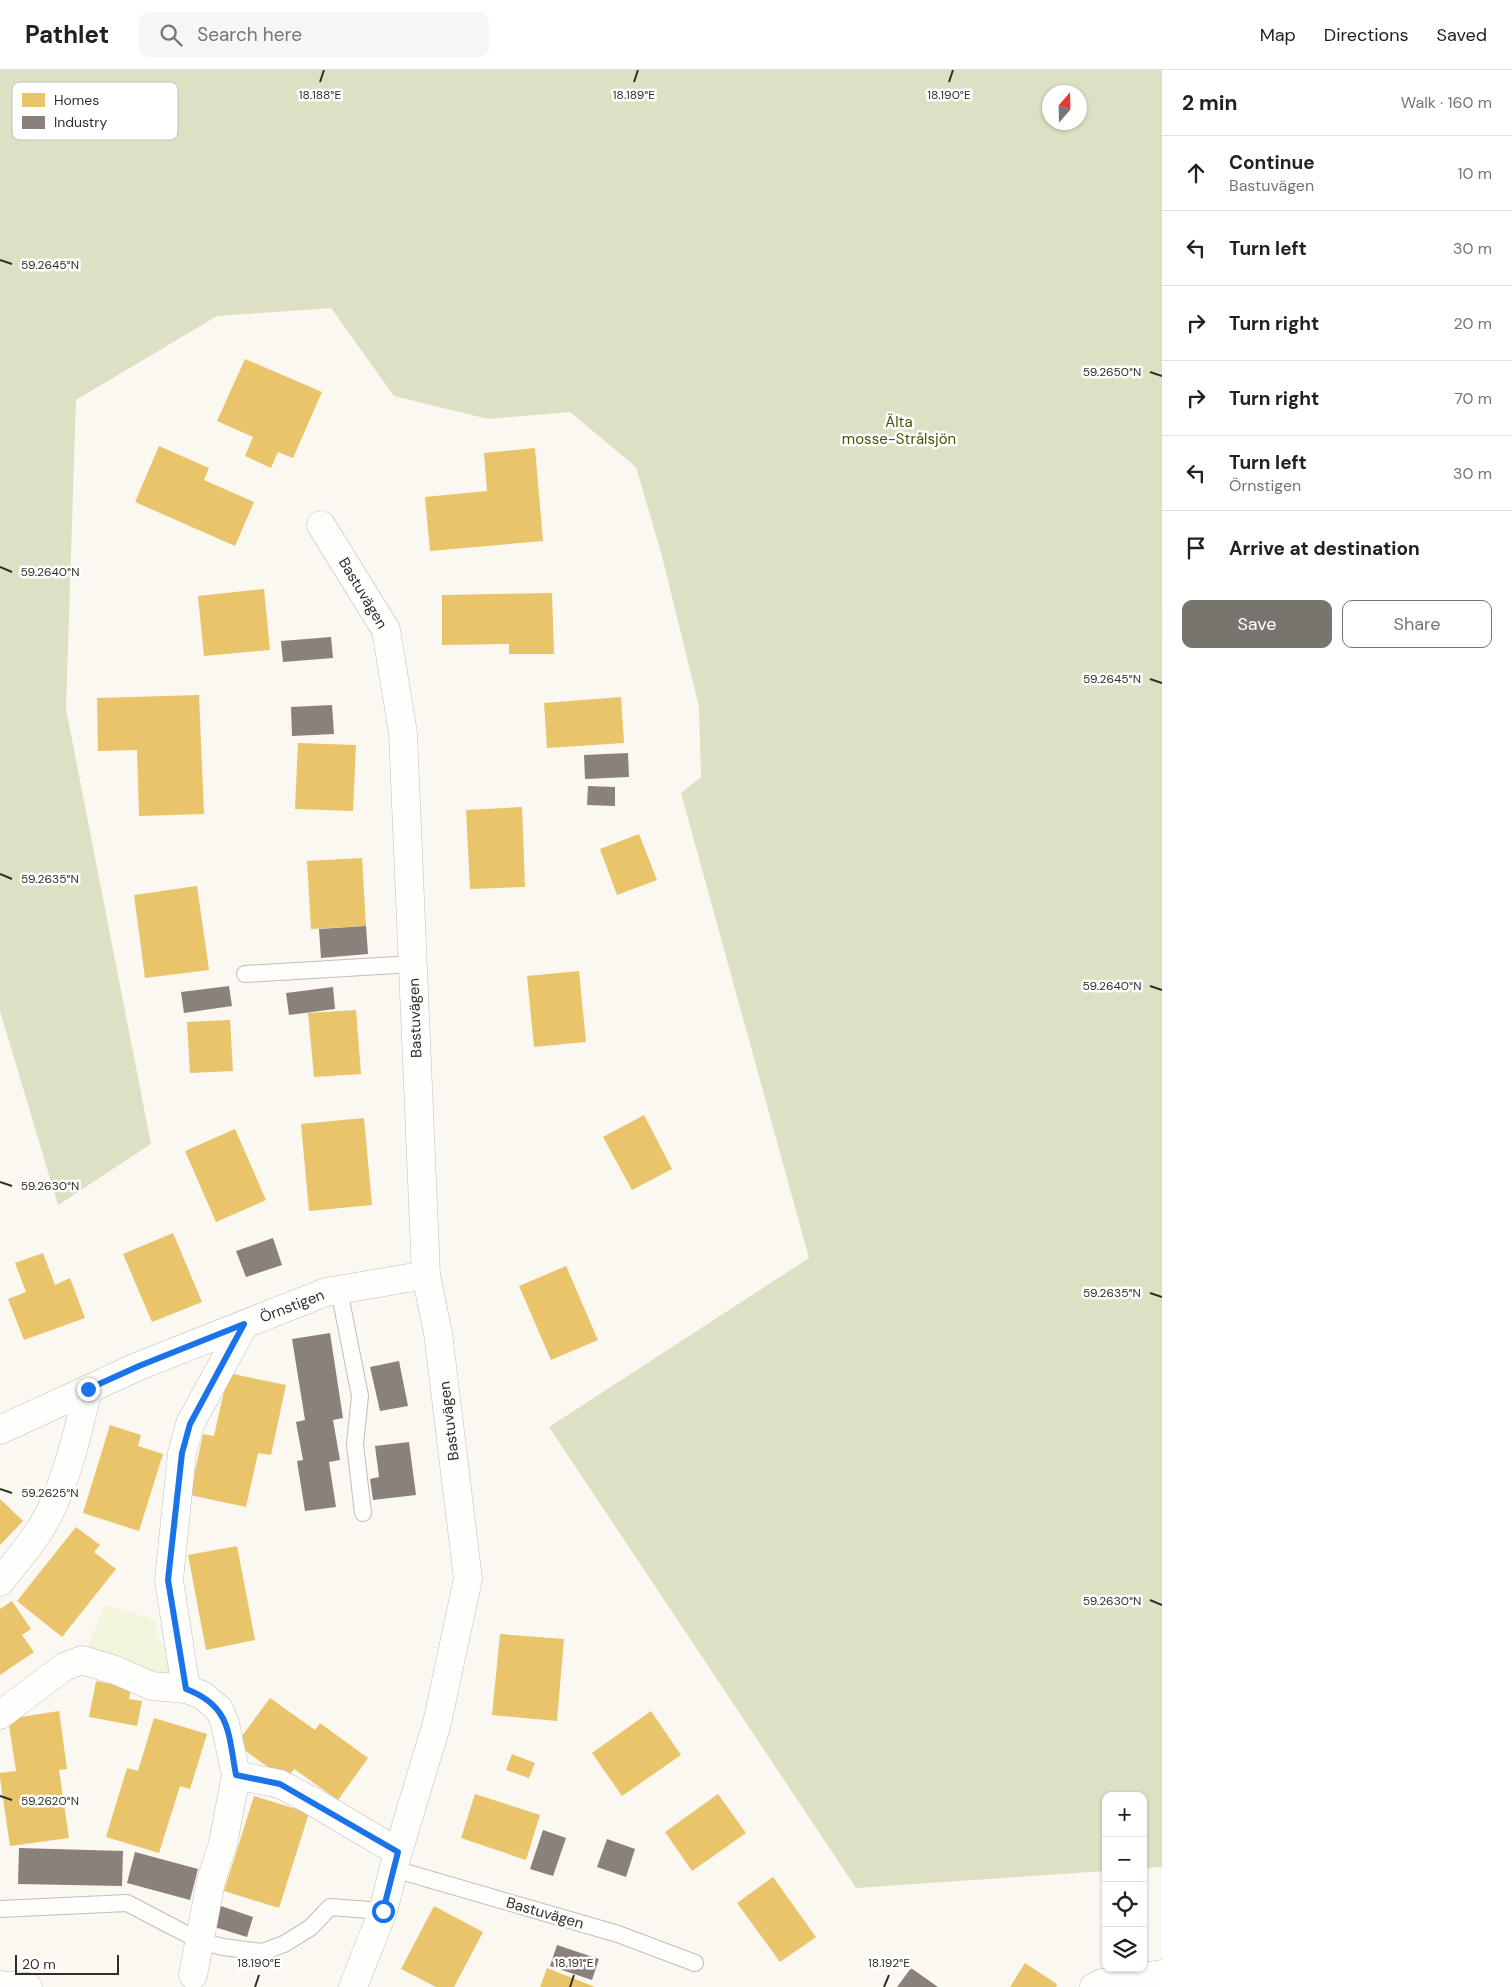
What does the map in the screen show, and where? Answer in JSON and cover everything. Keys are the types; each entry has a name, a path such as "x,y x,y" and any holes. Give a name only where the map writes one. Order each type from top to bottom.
{"street":[{"name":"Bastuvägen","path":"322,525 386,630 403,733 426,1275 438,1333 468,1579 437,1724 396,1860 383,1911 353,1987"},
{"name":"Örnstigen","path":"0,1430 139,1366 326,1292 426,1275"},
{"path":"186,1689 168,1580 182,1453 190,1424 244,1324"},
{"path":"0,1582 27,1548 54,1505 75,1444 88,1389"},
{"path":"0,1715 64,1667 82,1660 114,1670 152,1686 186,1689 202,1695 219,1709 225,1723 236,1775 223,1843 211,1881 193,1975"},
{"path":"236,1775 280,1784 396,1860"},
{"path":"1094,1987 1102,1983 1162,1974"},
{"path":"0,1985 28,1987"}],"lane":[{"name":"Bastuvägen","path":"245,974 413,964"},
{"path":"339,1290 360,1396 356,1444 363,1514"},
{"name":"Bastuvägen","path":"396,1860 618,1934 695,1963"},
{"path":"0,1909 128,1903 200,1941 223,1947 262,1952 284,1944 310,1928 330,1907 383,1911"}],"green space":[{"name":"Älta mosse-Strålsjön","path":"0,70 1162,70 1162,1867 1147,1868 1147,1792 1102,1792 1102,1871 856,1888 549,1427 809,1258 681,793 701,777 699,707 662,556 636,467 570,412 488,419 394,396 331,308 217,316 76,400 66,709 151,1144 58,1205 0,1011"},
{"path":"105,1605 157,1620 154,1637 180,1652 186,1689 82,1660"}],"building: Homes":[{"path":"245,359 322,392 293,458 278,452 271,468 245,456 253,437 217,421"},
{"path":"159,446 209,468 204,480 254,502 235,546 135,502"},
{"path":"535,448 543,541 430,551 425,497 487,491 484,453"},
{"path":"264,589 270,650 204,656 198,596"},
{"path":"552,593 554,654 509,654 509,644 442,645 442,595"},
{"path":"199,695 204,814 139,816 137,750 98,751 97,698"},
{"path":"621,697 624,743 547,748 544,703"},
{"path":"298,743 356,745 353,811 295,809"},
{"path":"522,807 525,887 470,889 466,810"},
{"path":"639,834 657,880 617,895 600,849"},
{"path":"362,858 366,926 311,929 307,861"},
{"path":"197,886 209,970 145,978 134,895"},
{"path":"579,971 586,1042 534,1047 527,976"},
{"path":"356,1010 361,1074 314,1077 308,1013"},
{"path":"230,1020 233,1071 190,1073 187,1022"},
{"path":"644,1115 672,1169 632,1190 603,1137"},
{"path":"364,1118 372,1205 309,1211 301,1124"},
{"path":"235,1129 266,1200 216,1222 185,1151"},
{"path":"173,1233 202,1302 152,1322 123,1254"},
{"path":"43,1253 55,1285 70,1278 85,1318 24,1340 8,1299 26,1292 15,1263"},
{"path":"566,1266 598,1340 551,1360 519,1286"},
{"path":"228,1373 286,1385 271,1455 258,1453 246,1507 190,1495 203,1434 214,1436"},
{"path":"110,1425 141,1435 138,1446 163,1454 139,1531 83,1513"},
{"path":"0,1499 23,1521 0,1545"},
{"path":"76,1527 100,1545 94,1552 116,1569 62,1637 17,1601"},
{"path":"237,1546 255,1640 206,1650 188,1555"},
{"path":"12,1601 31,1629 22,1635 34,1652 0,1675 0,1609"},
{"path":"500,1634 564,1639 557,1721 492,1715"},
{"path":"96,1681 131,1688 129,1699 142,1701 137,1726 89,1717"},
{"path":"270,1698 315,1730 320,1723 368,1758 338,1800 294,1769 286,1780 236,1744"},
{"path":"59,1711 67,1769 59,1770 69,1838 10,1846 0,1778 0,1773 16,1771 8,1719"},
{"path":"651,1711 681,1755 622,1796 592,1753"},
{"path":"154,1718 207,1734 190,1789 180,1786 159,1853 106,1837 127,1768 138,1771"},
{"path":"512,1754 535,1763 529,1778 506,1770"},
{"path":"475,1794 540,1815 526,1860 461,1838"},
{"path":"718,1794 746,1833 692,1871 665,1832"},
{"path":"254,1796 309,1813 279,1908 224,1891"},
{"path":"773,1877 816,1937 780,1962 737,1903"},
{"path":"434,1906 483,1932 454,1987 436,1987 401,1969"},
{"path":"1025,1963 1057,1984 1056,1987 1010,1987"},
{"path":"547,1968 595,1987 540,1987"}],"building: Industry":[{"path":"331,637 333,658 283,662 281,641"},
{"path":"332,705 334,734 292,736 291,707"},
{"path":"628,753 629,777 585,779 584,755"},
{"path":"588,786 615,787 615,806 587,805"},
{"path":"366,926 368,954 321,958 319,929"},
{"path":"229,986 232,1006 184,1013 181,992"},
{"path":"333,987 335,1009 289,1015 286,993"},
{"path":"273,1238 282,1265 246,1277 236,1251"},
{"path":"330,1333 343,1418 333,1420 340,1460 329,1462 336,1507 305,1511 297,1461 303,1460 296,1422 305,1420 292,1339"},
{"path":"399,1361 408,1406 380,1411 370,1367"},
{"path":"409,1442 416,1495 373,1500 370,1479 379,1477 375,1446"},
{"path":"543,1830 566,1838 553,1876 530,1869"},
{"path":"607,1839 635,1849 626,1877 597,1867"},
{"path":"19,1848 123,1851 122,1886 18,1884"},
{"path":"135,1852 198,1869 190,1900 127,1883"},
{"path":"215,1904 253,1917 247,1937 208,1925"},
{"path":"557,1945 599,1959 592,1980 550,1966"},
{"path":"911,1968 938,1987 897,1987"}],"route":[{"path":"88,1389 139,1366 244,1324 208,1386 190,1424 182,1453 168,1580 186,1689 202,1695 219,1709 225,1723 236,1775 280,1784 398,1852 383,1911"}]}
